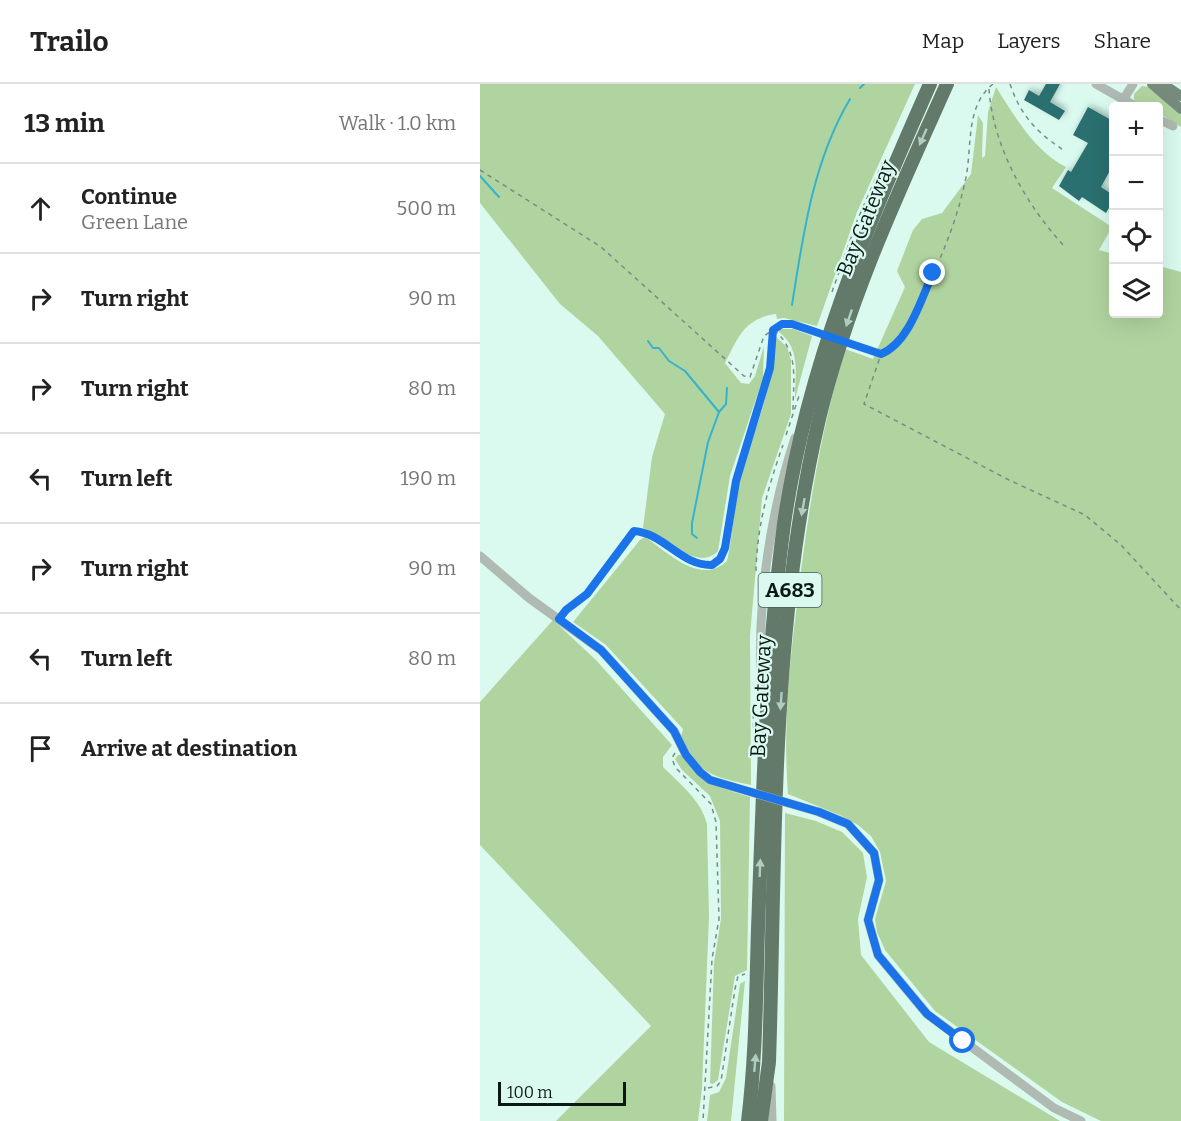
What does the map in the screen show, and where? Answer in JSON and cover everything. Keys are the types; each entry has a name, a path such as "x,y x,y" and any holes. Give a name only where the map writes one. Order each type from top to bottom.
{"highway":[{"name":"Bay Gateway","path":"748,1121 755,1060 765,741 775,604 785,523 806,415 824,345 866,229 930,84"},
{"name":"Bay Gateway","path":"761,1121 770,1062 783,670 790,596 810,468 819,418 850,313 884,225 947,84"}],"main road":[{"path":"1152,84 1181,109"},
{"path":"1163,84 1181,96"},
{"path":"1175,84 1181,88"}],"street":[{"path":"1096,84 1128,102"},
{"path":"1123,99 1133,84"},
{"path":"1163,121 1173,126"},
{"path":"480,556 601,650 674,731 681,746 700,772 710,780 819,812 848,824 874,853 879,880 868,920 878,955 927,1014 1054,1108 1081,1121"},
{"path":"770,1062 772,1121"}],"path":[{"path":"480,170 601,247 744,376 750,377 759,345 764,336 782,324 792,324 881,354 893,350 901,339 949,236 965,183 974,113 993,84"},
{"path":"1010,84 1025,118 1044,137 1062,149"},
{"path":"989,88 993,121 1001,145 1039,215 1065,247"},
{"path":"773,330 784,339 793,358 793,415"},
{"path":"559,619 566,610 587,594 634,531 650,534 693,562 712,565 720,559 725,548 736,481 770,368 773,330"},
{"path":"881,354 864,404 1009,480 1085,515 1121,545 1181,610"},
{"path":"681,746 672,758 675,767 711,804 716,822 718,919 712,959 707,1088 703,1121"},
{"path":"707,1088 717,1086 721,1081 736,983 738,976 749,973"}],"green space":[{"path":"480,84 915,84 857,212 817,326 784,318 777,319 776,314 765,316 744,330 725,363 741,383 749,384 755,376 764,346 763,378 730,476 718,551 710,557 691,556 643,528 652,457 665,414 598,336 560,304 480,203"},
{"path":"1142,86 1149,87 1181,115 1181,127 1163,116 1163,102 1137,102 1134,100 1134,94"},
{"path":"996,87 1035,142 1044,152 1066,167 1052,188 1109,225 1109,232 1099,250 1109,253 1109,318 1163,318 1163,267 1181,272 1181,1121 1101,1121 1062,1102 935,1011 885,950 877,932 875,919 886,881 880,852 871,836 842,816 788,794 786,746 788,699 801,572 821,443 845,349 873,359 905,287 897,271 913,230 922,219 942,213 971,174 978,115 983,123 982,158 985,156 988,112"},
{"path":"780,329 793,329 812,336 795,399 794,354 791,346 779,332"},
{"path":"775,336 787,347 791,360 791,414 762,498 750,636 751,785 716,776 700,766 693,759 681,736 683,729 606,645 573,622 640,540 645,537 674,558 696,569 717,568 727,561 738,488 766,397"},
{"path":"553,620 596,660 672,745 663,757 663,767 695,800 707,824 709,917 702,1088 698,1121 556,1121 651,1026 480,845 480,702"},
{"path":"678,755 682,755 698,773 711,783 750,797 747,970 735,976 718,1080 713,1084 710,1083 714,963 721,919 720,821 710,796 682,770 675,759"},
{"path":"785,813 816,821 842,832 863,853 867,877 858,919 861,955 929,1042 1060,1121 784,1121"},
{"path":"745,981 731,1121 707,1121 710,1095 719,1092 726,1078 740,984"}],"building":[{"path":"1046,84 1060,84 1050,102 1065,111 1059,120 1024,100 1029,90 1039,96"},
{"path":"1088,107 1109,119 1109,172 1101,187 1109,192 1109,208 1106,213 1082,197 1079,201 1059,186 1068,170 1071,172 1088,143 1073,135"}],"waterway":[{"path":"860,88 864,84"},
{"path":"792,305 805,225 818,173 837,123 850,99"},
{"path":"480,176 499,197"},
{"path":"648,341 653,348 659,348 669,361 685,371 719,412 708,442 692,523 692,534 697,538"},
{"path":"719,412 726,404 727,388"}],"route":[{"path":"933,273 909,324 893,350 881,354 792,324 782,324 773,330 770,339 770,368 736,481 727,539 720,559 712,565 702,565 693,562 650,534 634,531 587,594 566,610 559,619 601,650 674,731 686,755 710,780 819,812 848,824 874,853 879,880 868,920 878,955 927,1014 963,1041"}]}
